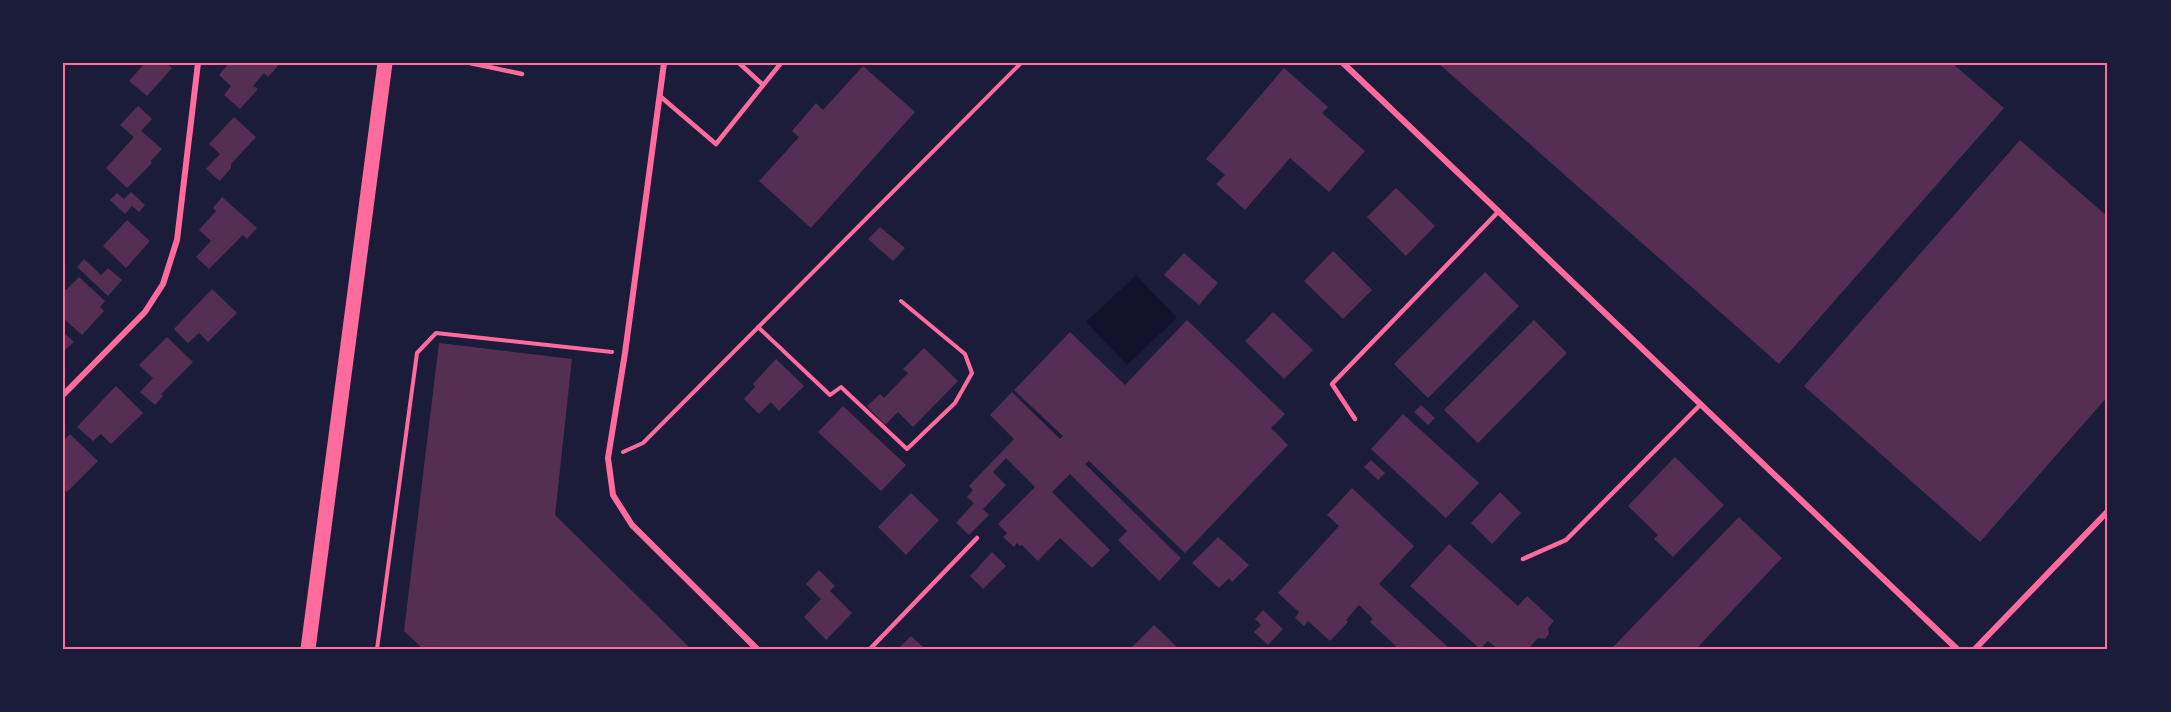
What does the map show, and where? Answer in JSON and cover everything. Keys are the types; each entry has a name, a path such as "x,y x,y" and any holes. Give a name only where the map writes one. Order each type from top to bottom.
{"main road":[{"path":"308,649 386,63"}],"street":[{"path":"63,394 145,312 163,284 177,240 198,63"},
{"path":"664,63 625,354 608,458 613,495 632,525 757,649"},
{"path":"1343,63 1957,649"},
{"path":"1975,649 2108,511"}],"lane":[{"path":"470,63 522,74"},
{"path":"739,63 763,85"},
{"path":"661,97 716,144 781,63"},
{"path":"1355,419 1332,384 1499,211"},
{"path":"1523,559 1566,540 1701,404"},
{"path":"870,649 977,538"}],"path":[{"path":"608,458 643,443 1021,63"},
{"path":"758,327 830,395 841,387 907,449 955,403 972,373 965,354 901,301"},
{"path":"377,649 417,353 436,333 625,354"}],"shaded area":[{"path":"1136,275 1177,318 1127,365 1086,322"}],"building":[{"path":"145,63 166,63 172,68 147,96 129,81"},
{"path":"227,63 275,63 278,66 268,77 264,73 253,86 258,89 240,109 224,95 231,86 219,75"},
{"path":"1438,63 1952,63 2004,108 1779,364"},
{"path":"863,66 915,112 811,228 759,181 799,137 792,131 816,103 823,110"},
{"path":"1284,68 1328,107 1322,113 1365,151 1329,192 1290,158 1245,210 1216,184 1225,175 1206,159"},
{"path":"138,106 152,119 141,131 162,149 151,161 152,163 127,188 106,168 134,137 120,125"},
{"path":"234,117 256,137 231,164 231,168 220,181 206,169 220,154 209,144"},
{"path":"2020,140 2108,217 2108,396 1980,542 1804,386"},
{"path":"1396,188 1435,226 1406,256 1367,217"},
{"path":"131,192 145,205 139,212 132,206 125,214 110,200 117,193 124,199"},
{"path":"222,197 257,228 247,239 243,235 209,269 196,257 211,241 199,230 216,211 213,208"},
{"path":"127,220 150,241 126,268 103,246"},
{"path":"880,227 905,248 893,261 868,239"},
{"path":"1333,251 1372,290 1343,319 1304,281"},
{"path":"1184,253 1218,283 1199,305 1164,275"},
{"path":"84,259 101,275 108,268 122,280 108,296 77,267"},
{"path":"1485,272 1519,306 1428,398 1394,364"},
{"path":"79,277 105,301 100,307 104,311 82,335 63,318 63,287 66,290"},
{"path":"212,289 237,313 208,342 199,333 188,343 174,329"},
{"path":"1273,312 1313,350 1284,379 1245,341"},
{"path":"1187,320 1285,414 1271,428 1288,445 1185,553 1089,461 1085,464 1181,558 1159,581 1118,540 1127,531 1070,474 1052,492 1110,550 1092,568 1060,538 1038,561 1022,545 1017,543 1014,547 1003,537 1007,533 998,524 1035,487 1006,458 993,472 1006,485 983,509 989,515 969,535 956,523 974,503 967,497 973,490 969,486 1014,439 990,415 1012,392 1060,439 1063,436 1014,390 1070,332 1125,385"},
{"path":"1534,320 1567,353 1478,443 1444,410"},
{"path":"63,332 74,342 63,352"},
{"path":"167,337 193,362 161,394 163,396 155,405 140,392 153,378 139,365"},
{"path":"439,343 572,359 555,515 691,649 423,649 404,631"},
{"path":"924,348 958,381 913,427 898,412 885,425 867,406 880,394 884,398 908,373 903,369"},
{"path":"776,359 804,386 779,411 771,402 759,414 744,399 755,387 753,384"},
{"path":"116,386 143,413 111,444 101,434 93,441 77,427"},
{"path":"1421,405 1435,418 1428,425 1414,412"},
{"path":"843,406 906,465 881,491 818,432"},
{"path":"1403,414 1479,483 1446,518 1371,449"},
{"path":"70,434 98,461 67,492 63,488 63,441"},
{"path":"1675,457 1724,505 1673,557 1654,539 1658,535 1628,506"},
{"path":"1371,460 1385,473 1378,480 1364,467"},
{"path":"1352,488 1414,546 1379,584 1450,649 1399,649 1370,622 1373,619 1359,605 1346,620 1348,622 1330,641 1308,621 1304,626 1295,618 1299,612 1278,593 1339,526 1327,515"},
{"path":"1500,492 1521,513 1492,544 1471,523"},
{"path":"911,493 939,520 906,555 878,527"},
{"path":"1739,517 1782,558 1696,649 1611,649"},
{"path":"1218,537 1249,565 1232,582 1229,578 1219,588 1192,563"},
{"path":"1449,544 1518,606 1527,596 1554,621 1548,628 1549,634 1545,639 1538,638 1528,649 1498,649 1488,641 1480,649 1410,586"},
{"path":"992,552 1006,566 983,589 970,576"},
{"path":"819,570 835,586 830,591 852,613 826,640 804,617 821,599 806,584"},
{"path":"1263,610 1283,629 1268,645 1254,632 1261,625 1255,619"},
{"path":"1154,625 1179,649 1130,649"},
{"path":"911,636 923,647 921,649 898,649"}]}
